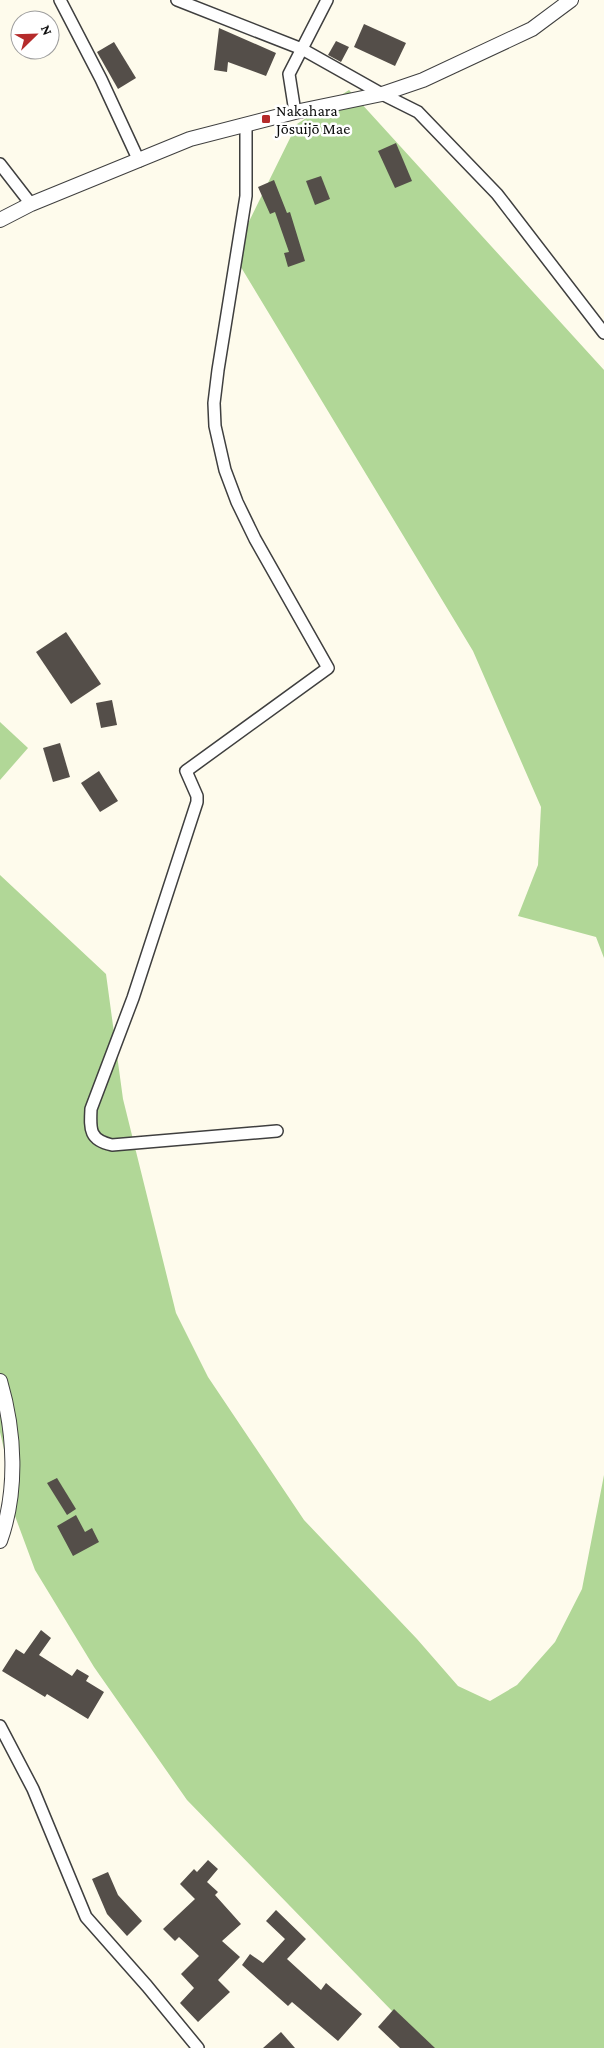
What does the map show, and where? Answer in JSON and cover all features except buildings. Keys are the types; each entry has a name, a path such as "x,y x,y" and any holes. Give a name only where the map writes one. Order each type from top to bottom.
{"street":[{"path":"60,0 97,71 139,161"},
{"path":"178,0 302,49 418,112 497,194 604,333"},
{"path":"295,112 289,74 327,0"},
{"path":"0,220 31,204 139,161 190,138 295,112 382,94 423,80 508,41 532,28 571,0"},
{"path":"246,125 246,196 218,370 214,403 215,426 225,470 237,502 255,540 328,668 186,771 197,796 197,802 133,998 91,1109 90,1126 95,1138 101,1143 112,1145 277,1131"},
{"path":"0,164 31,204"},
{"path":"0,1381 7,1406 12,1484 7,1522 0,1541"},
{"path":"0,1726 33,1790 86,1917 147,1986 198,2048"}],"green space":[{"path":"349,90 604,370 604,958 596,937 518,916 538,865 541,807 473,651 233,254 297,124"},
{"path":"0,722 28,748 0,780"},
{"path":"0,875 106,974 123,1099 176,1313 208,1377 304,1520 417,1639 458,1686 490,1701 517,1685 555,1642 582,1589 604,1475 604,2048 428,2048 187,1800 94,1667 35,1570 12,1508 12,1484 0,1432"}],"place":[{"name":"Nakahara Jōsuijō Mae","path":"266,119"}]}
